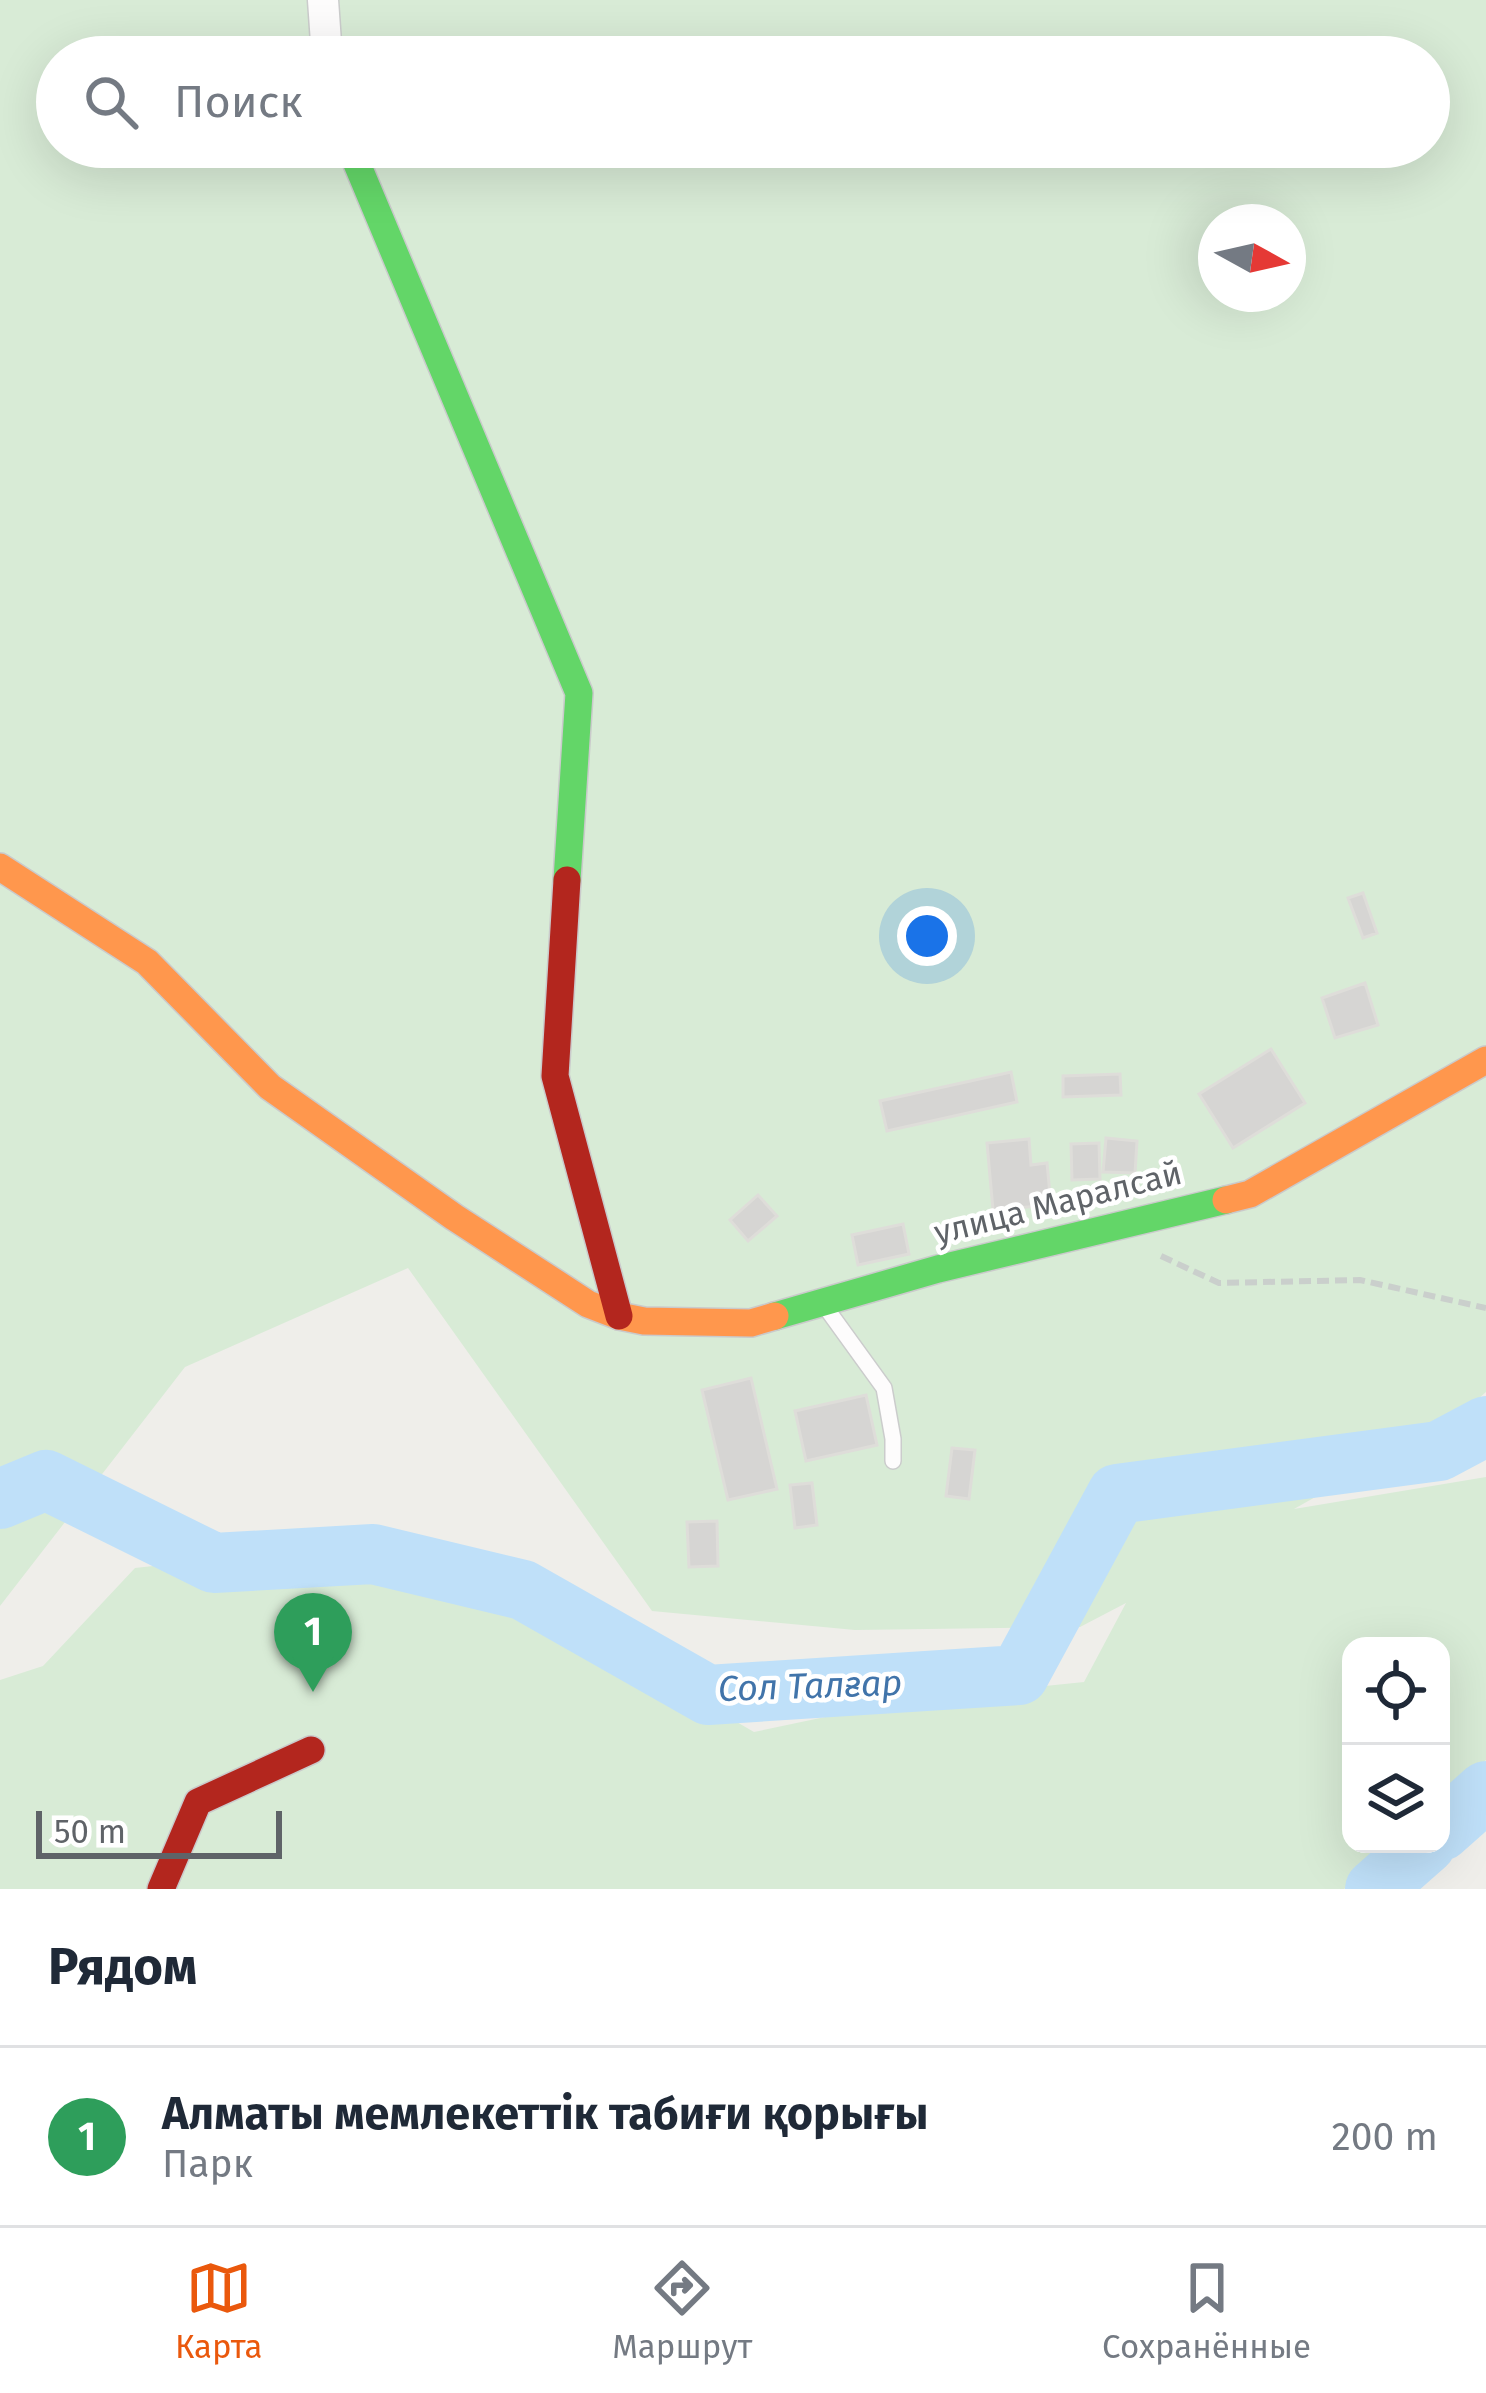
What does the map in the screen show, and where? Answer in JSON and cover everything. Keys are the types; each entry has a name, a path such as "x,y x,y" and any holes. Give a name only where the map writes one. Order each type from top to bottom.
{"street":[{"path":"322,0 325,36"},
{"path":"359,168 579,693 555,1076 619,1316"},
{"name":"улица Маралсай","path":"0,867 147,962 271,1087 588,1304 644,1322 751,1323 938,1269 1250,1194 1486,1060"},
{"path":"161,1889 198,1802 311,1750"}],"lane":[{"path":"822,1302 884,1388 893,1461"}],"path":[{"path":"1161,1256 1219,1283 1360,1280 1486,1308"}],"green space":[{"path":"0,0 1486,0 1486,1392 1456,1418 1294,1509 1486,1477 1486,1760 1450,1793 1450,1637 1342,1637 1342,1853 1384,1853 1344,1889 0,1889 0,1680 43,1666 135,1568 416,1537 754,1732 901,1701 1084,1682 1126,1603 1080,1627 855,1630 652,1611 408,1268 185,1367 0,1606"}],"building":[{"path":"1363,893 1377,933 1363,938 1348,898"},
{"path":"1365,983 1378,1025 1335,1038 1322,998"},
{"path":"1271,1049 1305,1103 1233,1148 1199,1094"},
{"path":"1011,1072 1017,1102 887,1131 880,1101"},
{"path":"1120,1074 1121,1095 1063,1097 1063,1076"},
{"path":"1106,1138 1137,1141 1135,1173 1103,1172"},
{"path":"1029,1139 1031,1165 1047,1163 1051,1205 993,1210 987,1143"},
{"path":"1099,1143 1100,1179 1072,1180 1071,1144"},
{"path":"758,1195 777,1216 748,1241 730,1220"},
{"path":"903,1224 909,1254 858,1265 852,1235"},
{"path":"751,1378 777,1489 728,1500 702,1390"},
{"path":"866,1395 877,1445 806,1461 795,1411"},
{"path":"952,1448 975,1450 969,1499 946,1496"},
{"path":"812,1483 817,1525 795,1528 790,1485"},
{"path":"717,1521 718,1566 689,1567 687,1522"}],"waterway":[{"name":"Сол Талғар","path":"0,1499 46,1480 214,1563 373,1554 523,1590 708,1695 1019,1675 1117,1494 1439,1451 1486,1426"},
{"path":"1450,1823 1486,1791"},
{"path":"1375,1889 1416,1853"}],"traffic: fast":[{"path":"359,168 579,693 567,880"},
{"path":"775,1316 938,1269 1226,1200"}],"traffic: slow":[{"path":"0,867 147,962 270,1087 454,1217 588,1304 644,1321 751,1323 775,1316"},
{"path":"1226,1200 1250,1194 1486,1060"}],"traffic: jam":[{"path":"567,880 555,1076 619,1316"},
{"path":"161,1889 198,1802 311,1750"}],"place":[{"name":"Алматы мемлекеттік табиғи қорығы","path":"313,1692"}]}
